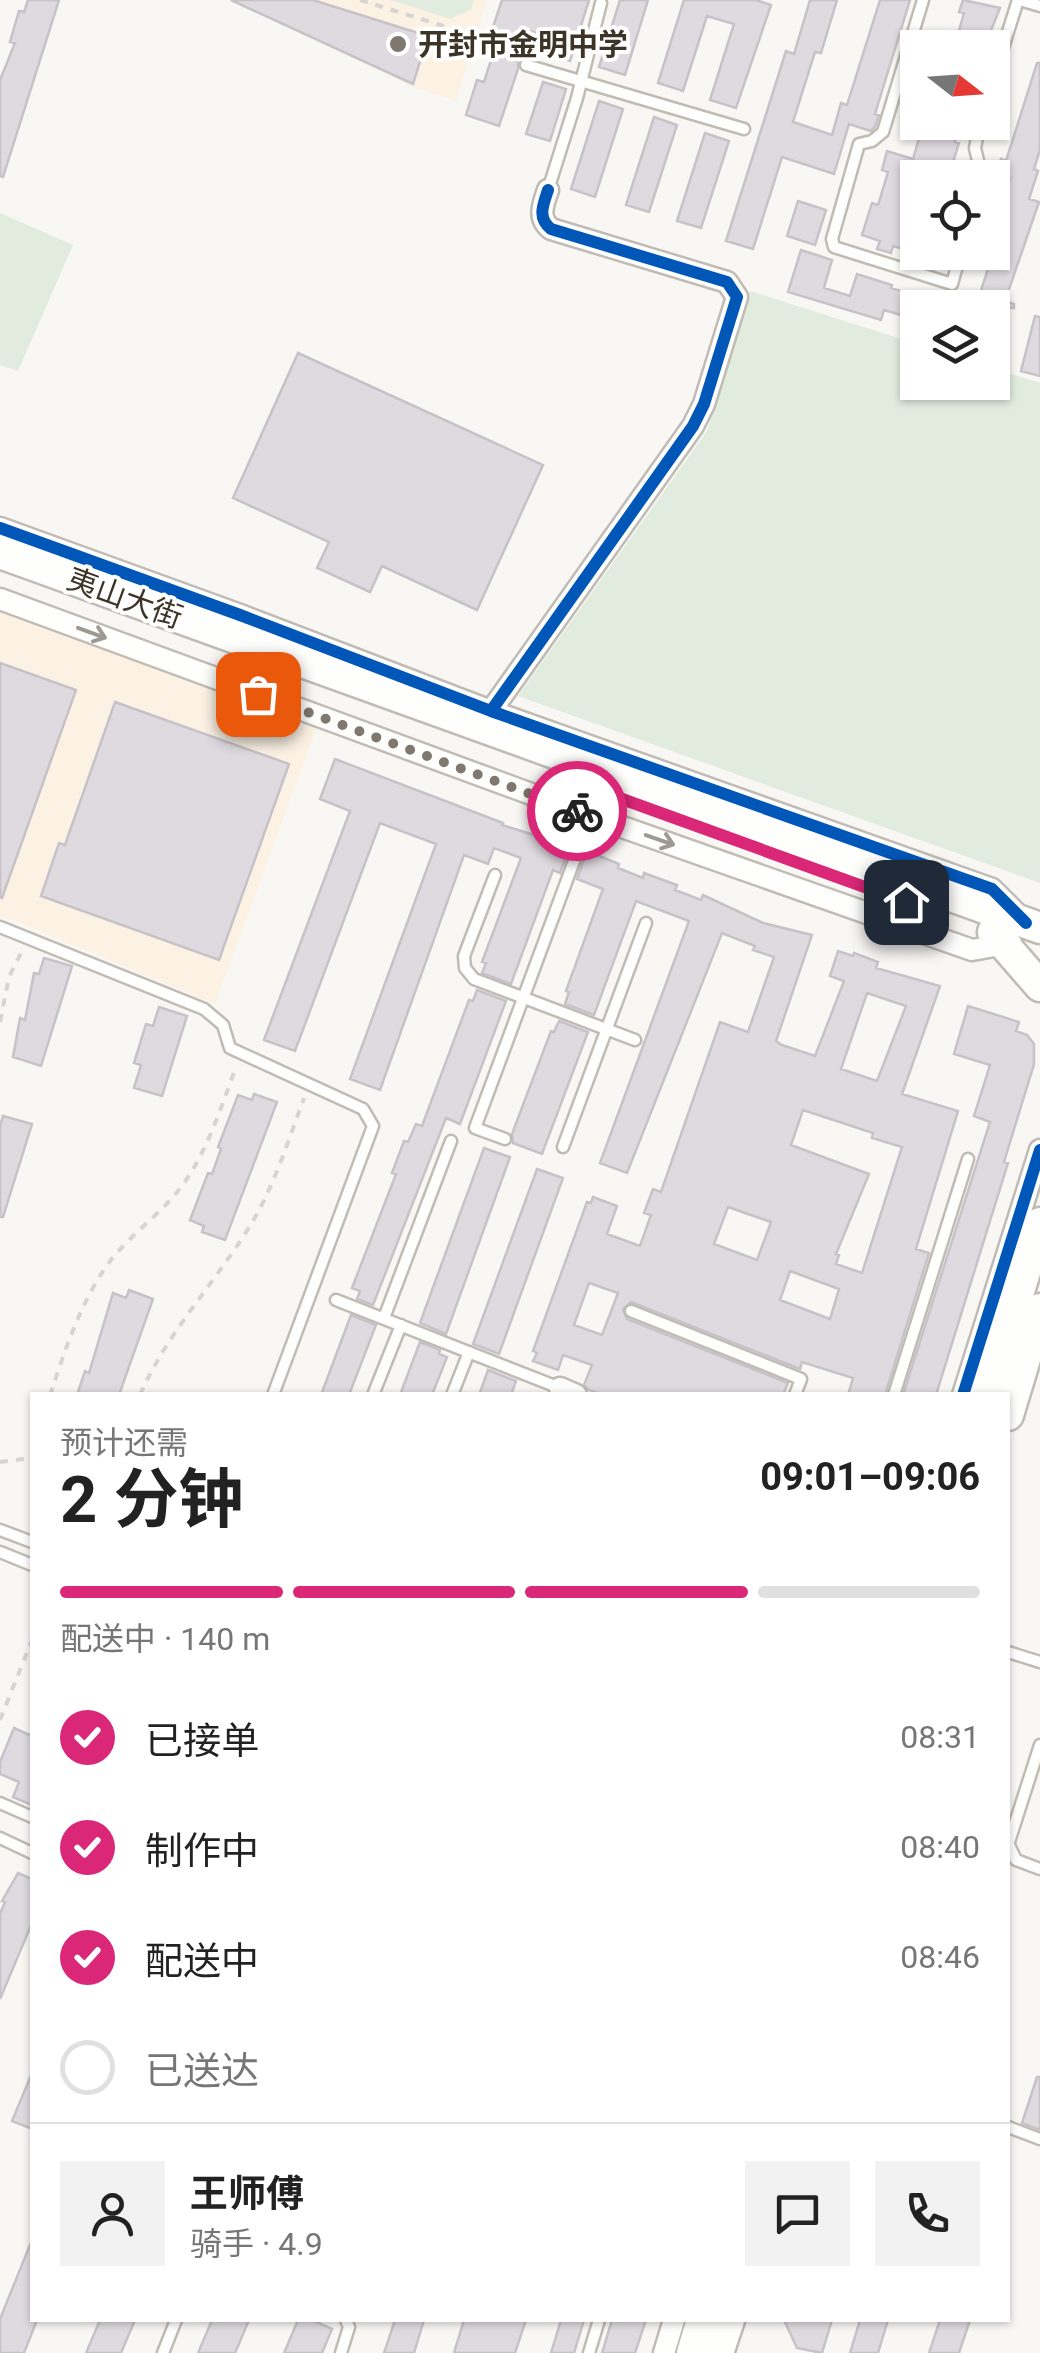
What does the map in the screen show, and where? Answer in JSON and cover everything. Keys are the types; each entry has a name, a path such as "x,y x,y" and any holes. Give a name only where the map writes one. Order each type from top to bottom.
{"main road":[{"name":"夷山大街","path":"0,552 1020,928"},
{"name":"夷山大街","path":"0,574 596,803 1020,928"},
{"path":"1020,928 1040,986"},
{"path":"988,1392 1040,1223"},
{"path":"1010,1408 1040,1309"},
{"path":"692,2353 701,2322"},
{"path":"718,2353 727,2322"}],"street":[{"path":"492,711 693,426 704,404 737,297 728,282 551,228 545,224 541,210 548,190"},
{"path":"0,528 492,711 992,889 1020,928"},
{"path":"0,599 596,803"},
{"path":"964,1392 1040,1150"},
{"path":"664,2353 673,2322"}],"lane":[{"path":"900,268 834,247 832,239 859,144 872,141 882,132 923,0"},
{"path":"1009,30 1019,0 1040,6"},
{"path":"548,190 601,3"},
{"path":"526,65 744,130"},
{"path":"907,270 952,284 956,270"},
{"path":"505,1139 475,1128 596,803"},
{"path":"495,874 464,956 464,968 474,979 635,1040"},
{"path":"563,1148 646,923"},
{"path":"0,927 204,1009 223,1025 230,1048 363,1109 373,1126 274,1392"},
{"path":"384,1318 451,1142"},
{"path":"895,1392 968,1158"},
{"path":"336,1300 568,1392"},
{"path":"632,1310 801,1379 796,1392"},
{"path":"374,1392 400,1325"},
{"path":"453,1392 469,1352"},
{"path":"0,1530 30,1541"},
{"path":"0,1552 30,1565"},
{"path":"1010,1653 1040,1662"},
{"path":"1010,1838 1040,1745"},
{"path":"0,1803 30,1816"},
{"path":"0,1838 30,1851"},
{"path":"1010,1848 1016,1860 1040,1869"},
{"path":"1010,2128 1040,2139"},
{"path":"162,2353 175,2322"},
{"path":"341,2353 349,2327 347,2322"},
{"path":"589,2353 598,2322"}],"path":[{"path":"360,0 466,34"},
{"path":"0,1022 9,977 30,939"},
{"path":"51,1392 78,1322 102,1274 181,1187 207,1140 242,1053"},
{"path":"142,1392 166,1344 250,1226 279,1166 308,1084"},
{"path":"0,1462 30,1458"},
{"path":"0,1720 30,1645"}],"shaded area":[{"name":"开封市金明中学","path":"230,0 487,0 456,101 413,87"},
{"path":"391,0 474,0 471,9 450,19"},
{"path":"0,213 73,245 18,371 0,365"},
{"path":"750,291 900,339 900,400 1010,400 1010,373 1040,383 1040,883 518,696 707,431"},
{"path":"0,612 317,727 215,1004 0,915"}],"building":[{"path":"28,0 59,0 3,177 0,80 15,43 10,42 19,11 24,12"},
{"path":"231,0 313,0 428,36 413,84"},
{"path":"502,0 589,0 570,61 544,53 549,37 524,29 514,60 518,69 499,126 466,115 477,80 484,82 493,54 485,51"},
{"path":"620,0 648,0 625,75 599,67"},
{"path":"684,0 756,0 771,5 736,108 710,100 734,24 707,16 683,91 658,83"},
{"path":"810,0 837,0 821,53 815,52 793,122 832,135 841,103 847,105 880,0 910,0 875,114 879,115 875,127 871,131 849,124 834,174 782,157 753,249 726,241 786,51 794,54"},
{"path":"963,0 1000,8 991,30 959,30 964,13 959,12"},
{"path":"1040,63 1040,150 1029,199 1039,202 1009,290 981,290 988,270 1010,270 1010,160 1006,160"},
{"path":"543,82 566,89 550,141 526,134"},
{"path":"599,101 623,109 595,197 571,189"},
{"path":"654,117 677,125 649,212 626,205"},
{"path":"705,133 729,141 701,228 677,221"},
{"path":"918,140 959,143 954,160 900,160 900,248 893,246 891,253 877,249 880,241 862,235 872,203 878,205 888,172 882,170 887,151 913,159"},
{"path":"798,201 826,210 815,245 787,236"},
{"path":"801,250 832,260 824,288 850,296 857,274 892,285 891,288 900,291 900,315 884,310 881,320 788,292"},
{"path":"1035,316 1040,317 1040,376 1021,371"},
{"path":"298,353 543,465 477,610 382,566 370,592 317,568 329,542 233,498"},
{"path":"0,663 76,690 2,898 0,897"},
{"path":"115,702 289,764 219,960 41,896 59,843 65,845"},
{"path":"335,759 502,825 570,846 560,873 553,870 511,984 482,973 486,963 482,962 521,858 494,848 488,864 464,855 380,1090 350,1079 436,844 380,823 295,1051 264,1040 350,811 320,799"},
{"path":"587,851 643,878 644,873 677,885 675,890 701,900 703,895 763,923 812,935 776,1041 815,1056 844,981 830,976 838,951 878,962 876,968 940,986 902,1094 958,1111 916,1249 929,1253 886,1392 849,1392 853,1378 802,1362 800,1369 631,1302 623,1309 627,1319 788,1383 784,1392 594,1392 584,1385 592,1365 563,1355 558,1370 533,1361 537,1353 533,1351 587,1202 591,1203 593,1197 617,1206 607,1234 640,1246 651,1215 644,1213 653,1189 661,1192 720,1022 748,1032 774,957 722,933 627,1173 600,1163 689,921 636,901 594,1015 565,1004 569,992 566,991 603,889 577,879","holes":["867,993 906,1006 877,1081 841,1069","803,1110 902,1147 862,1273 836,1264 836,1254 869,1174 791,1145","728,1207 771,1222 757,1260 714,1244","790,1271 839,1289 830,1319 780,1300","589,1283 618,1293 602,1335 574,1325"]},
{"path":"44,958 72,966 41,1066 13,1057 34,973 39,974"},
{"path":"477,990 506,1001 460,1124 446,1118 373,1305 357,1299 360,1291 352,1288 396,1174 392,1173 404,1141 408,1142 416,1124 422,1126 469,1000 473,1001"},
{"path":"968,1006 1019,1022 1016,1031 1027,1035 1034,1044 1034,1064 1004,1162 1008,1163 937,1392 904,1392 990,1122 974,1116 990,1065 954,1054"},
{"path":"159,1007 187,1016 162,1096 134,1088 141,1065 134,1063 146,1024 153,1026"},
{"path":"559,1021 588,1032 542,1154 513,1143 512,1134 551,1031"},
{"path":"254,1094 277,1102 225,1240 202,1232 204,1226 190,1220 208,1173 212,1174 238,1095 252,1100"},
{"path":"3,1116 32,1124 0,1217 0,1126"},
{"path":"484,1148 510,1157 446,1334 420,1323"},
{"path":"537,1169 563,1178 499,1354 473,1344"},
{"path":"129,1290 153,1299 120,1392 78,1392 85,1371 89,1373 113,1293 126,1298"},
{"path":"351,1315 376,1325 350,1392 322,1392"},
{"path":"420,1342 447,1357 433,1392 401,1392"},
{"path":"488,1370 516,1381 512,1392 480,1392"},
{"path":"14,1728 30,1735 30,1804 13,1797 19,1782 0,1774 0,1762"},
{"path":"18,1873 30,1878 30,1928 0,1999 0,1914 5,1902 2,1901"},
{"path":"1040,2077 1040,2130 1022,2123"},
{"path":"30,2078 30,2128 12,2121"},
{"path":"30,2245 30,2322 36,2322 24,2353 0,2353 0,2319"},
{"path":"99,2322 134,2322 121,2353 86,2353"},
{"path":"211,2322 248,2322 235,2353 198,2353"},
{"path":"297,2322 316,2322 332,2329 322,2353 284,2353"},
{"path":"394,2322 423,2322 414,2353 384,2353"},
{"path":"463,2322 525,2322 515,2353 454,2353"},
{"path":"560,2322 583,2322 574,2353 551,2353"},
{"path":"611,2322 645,2322 635,2353 602,2353"},
{"path":"785,2322 831,2322 822,2353 797,2348"},
{"path":"859,2322 887,2322 878,2353 850,2353"},
{"path":"939,2322 969,2322 959,2353 929,2353"}],"cycle path":[{"path":"491,711 693,426 704,404 737,297 727,282 551,229 543,216 548,190"},
{"path":"0,528 491,711 992,889 1026,923"},
{"path":"964,1392 1040,1150"}],"way so far":[{"path":"258,694 577,811"}],"place":[{"name":"开封市金明中学","path":"398,44"}],"route":[{"path":"577,811 591,816 600,791 906,902"}]}
